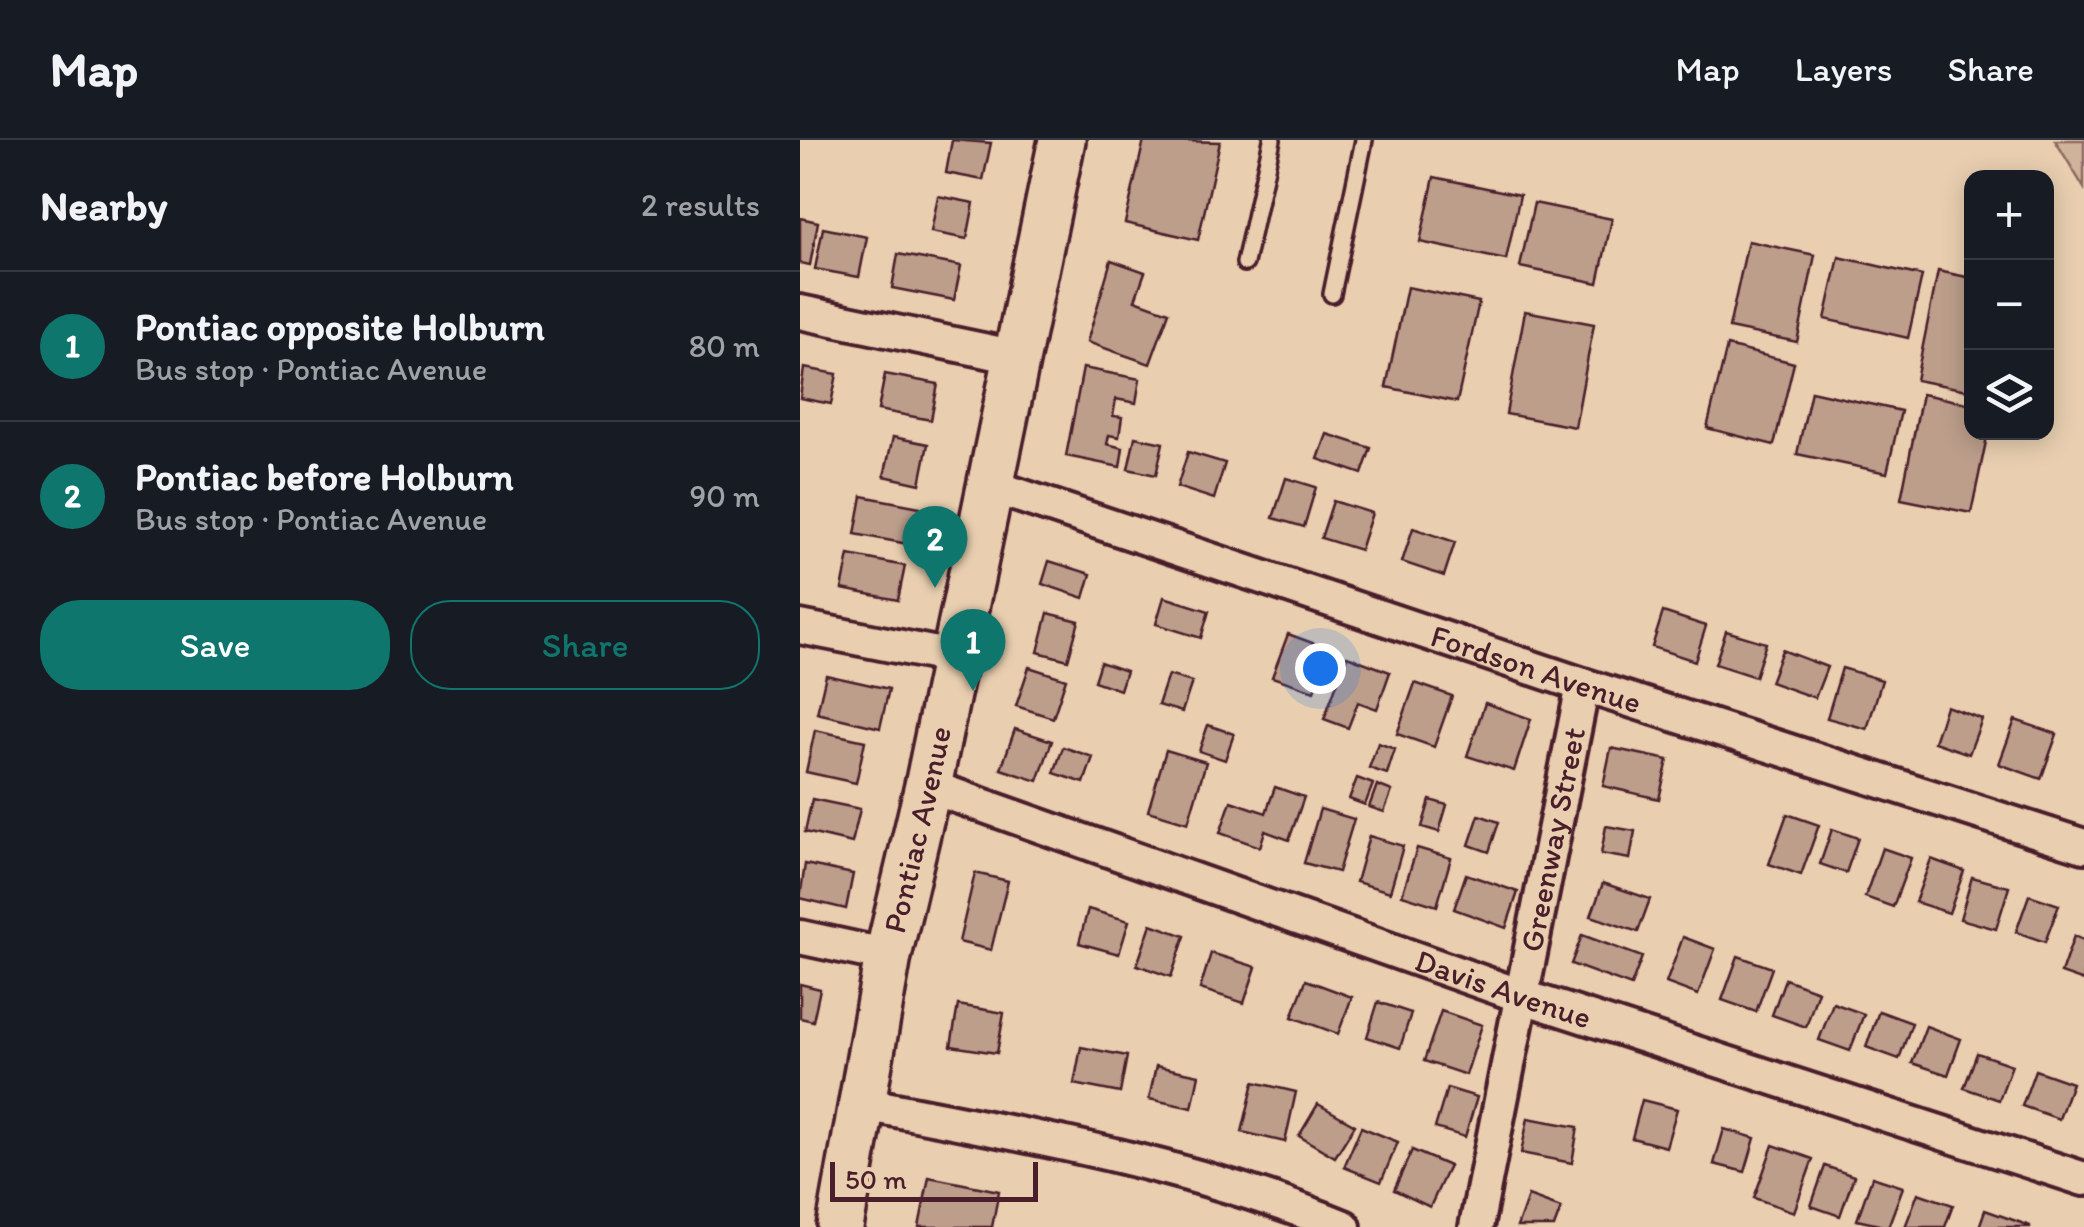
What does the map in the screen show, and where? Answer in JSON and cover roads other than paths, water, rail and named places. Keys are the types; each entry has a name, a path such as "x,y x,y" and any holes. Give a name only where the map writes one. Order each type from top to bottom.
{"main road":[{"name":"Pontiac Avenue","path":"840,1227 888,956 928,786 1062,140"}],"street":[{"path":"800,312 1016,357"},
{"name":"Fordson Avenue","path":"991,486 1583,685 2084,846"},
{"path":"800,627 952,657"},
{"name":"Greenway Street","path":"1476,1227 1583,685"},
{"name":"Davis Avenue","path":"928,786 1524,997 2084,1179"},
{"path":"800,937 888,956"},
{"path":"864,1104 1030,1135 1238,1186 1344,1227"}],"lane":[{"path":"1245,263 1272,140"},
{"path":"1332,294 1364,140"}],"place":[{"name":"Pontiac before Holburn","path":"935,588"},
{"name":"Pontiac opposite Holburn","path":"973,691"}]}
